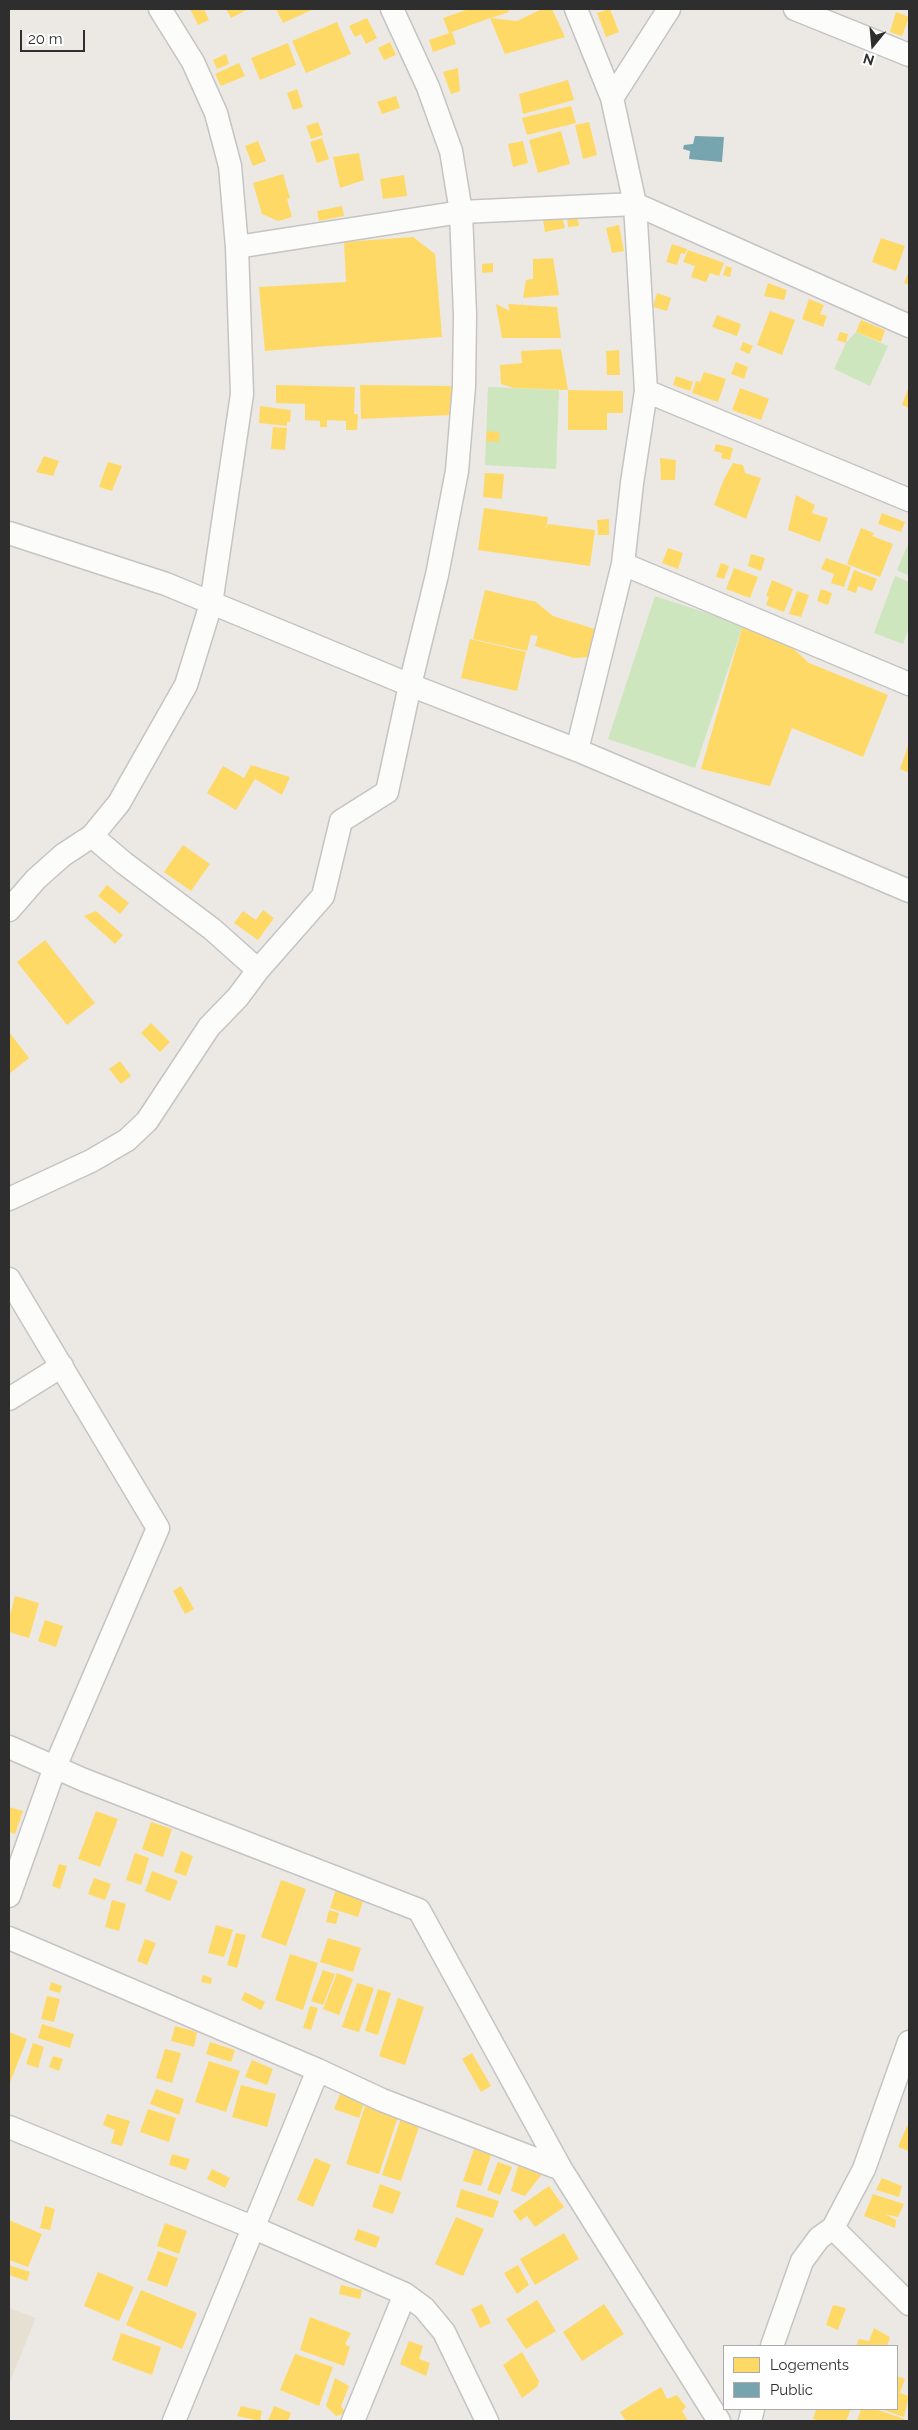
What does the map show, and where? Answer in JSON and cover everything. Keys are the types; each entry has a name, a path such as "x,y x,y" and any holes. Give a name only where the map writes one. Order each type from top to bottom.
{"street":[{"path":"9,910 36,879 62,855 92,836 119,803 186,685 211,604 242,394 237,247 230,166 216,114 193,62 160,9"},
{"path":"9,1199 91,1161 127,1140 147,1121 162,1101 209,1026 238,997 258,970 323,896 341,821 387,792 410,685 437,575 457,471 464,386 465,315 462,212 451,151 428,87 392,9"},
{"path":"576,9 612,98 635,204 646,391 632,484 623,564 577,750"},
{"path":"612,98 669,9"},
{"path":"795,9 909,55"},
{"path":"237,247 462,212 635,204 909,326"},
{"path":"646,391 909,500"},
{"path":"9,532 166,584 410,685 577,750 909,891"},
{"path":"623,564 909,684"},
{"path":"92,836 124,863 212,929 258,970"},
{"path":"9,1279 158,1528 56,1767 9,1896"},
{"path":"9,1399 62,1366"},
{"path":"9,1747 419,1910 561,2169 719,2421"},
{"path":"9,1938 318,2070 382,2100 561,2169"},
{"path":"772,2345 802,2261 820,2238 833,2228 864,2169 909,2042"},
{"path":"174,2421 318,2070"},
{"path":"9,2127 252,2227 405,2294 424,2308 444,2332 487,2421"},
{"path":"833,2228 909,2304"},
{"path":"353,2421 405,2294"}],"shaded area":[{"path":"9,2308 36,2318 9,2384"}],"green space":[{"path":"856,332 888,346 870,386 834,369 846,343"},
{"path":"488,387 559,390 556,469 485,465"},
{"path":"909,542 909,576 897,570"},
{"path":"895,576 909,582 909,628 903,644 874,633"},
{"path":"655,596 743,625 695,768 608,739"}],"building: Logements":[{"path":"190,9 204,9 209,20 198,25"},
{"path":"226,9 248,9 231,18"},
{"path":"276,9 314,9 283,23"},
{"path":"469,9 508,9 509,12 491,18 517,21 542,9 552,9 565,37 505,54 490,18 449,33 443,18"},
{"path":"610,9 619,32 606,37 597,13"},
{"path":"896,12 909,17 902,36 890,32"},
{"path":"367,18 377,38 366,44 361,34 355,37 349,26"},
{"path":"337,22 351,54 306,73 292,41"},
{"path":"452,32 456,44 433,52 429,40"},
{"path":"390,42 396,55 384,60 378,48"},
{"path":"288,43 296,65 260,80 251,58"},
{"path":"226,54 229,64 217,69 213,60"},
{"path":"239,63 245,76 221,86 215,74"},
{"path":"458,68 460,91 451,94 443,72"},
{"path":"568,80 574,100 523,114 519,94"},
{"path":"297,89 303,107 293,110 287,93"},
{"path":"396,96 400,108 382,114 377,102"},
{"path":"571,106 576,123 527,135 522,118"},
{"path":"318,122 323,135 311,139 306,126"},
{"path":"589,122 597,155 583,159 575,125"},
{"path":"561,131 570,164 538,173 529,140"},
{"path":"322,138 329,159 317,163 310,142"},
{"path":"258,141 266,161 253,166 245,146"},
{"path":"523,141 528,163 513,167 508,144"},
{"path":"359,153 364,180 340,188 333,157"},
{"path":"283,174 290,198 287,199 292,217 278,221 262,214 253,183"},
{"path":"404,175 407,196 383,199 380,179"},
{"path":"342,206 344,216 319,221 317,211"},
{"path":"577,214 579,226 568,227 567,216"},
{"path":"562,216 565,228 545,232 543,220"},
{"path":"619,225 624,251 612,253 606,228"},
{"path":"413,237 435,254 442,337 265,351 259,287 346,282 344,242"},
{"path":"881,238 905,246 896,271 872,262"},
{"path":"672,244 687,249 685,254 681,253 677,265 666,262"},
{"path":"688,250 724,263 719,276 710,273 706,282 691,277 695,266 683,262"},
{"path":"553,258 559,295 523,298 526,280 533,279 533,259"},
{"path":"493,263 493,272 482,273 482,264"},
{"path":"726,266 732,268 730,277 723,275"},
{"path":"909,271 909,285 904,283"},
{"path":"768,283 787,290 784,300 764,296"},
{"path":"657,293 671,298 667,311 653,307"},
{"path":"809,299 824,305 820,314 827,316 823,327 802,319"},
{"path":"496,304 510,311 508,304 557,307 561,338 502,338"},
{"path":"770,311 795,320 782,355 757,345"},
{"path":"717,315 741,324 737,336 712,327"},
{"path":"861,320 885,330 881,342 856,332"},
{"path":"840,332 848,334 846,343 837,340"},
{"path":"743,342 753,346 749,354 740,350"},
{"path":"561,349 568,390 514,388 501,384 500,365 522,363 521,351"},
{"path":"619,350 620,375 607,375 606,351"},
{"path":"736,362 748,367 744,379 731,374"},
{"path":"704,372 726,379 718,402 692,393 696,381 700,382"},
{"path":"676,376 693,382 690,391 673,385"},
{"path":"276,385 355,387 354,414 358,414 357,430 346,430 346,421 327,420 327,427 320,427 320,421 305,420 305,404 276,403"},
{"path":"360,385 452,386 451,415 361,419"},
{"path":"909,386 909,408 902,405"},
{"path":"740,388 769,399 761,420 732,410"},
{"path":"568,390 623,391 623,413 607,413 607,430 568,430"},
{"path":"260,406 291,410 290,422 287,422 287,426 259,423"},
{"path":"273,427 287,428 285,450 271,449"},
{"path":"487,431 499,432 499,442 486,441"},
{"path":"716,444 733,448 730,460 721,458 722,453 714,451"},
{"path":"44,456 59,461 53,476 36,472"},
{"path":"660,458 676,460 675,480 661,480"},
{"path":"108,462 122,466 112,491 99,487"},
{"path":"733,463 743,465 745,473 761,478 746,519 714,505 724,479"},
{"path":"485,473 504,474 502,499 483,497"},
{"path":"796,495 815,505 812,513 828,518 820,542 788,530"},
{"path":"484,508 548,517 546,530 548,524 595,530 590,566 478,550"},
{"path":"882,513 905,522 901,532 878,524"},
{"path":"609,519 609,535 598,535 597,520"},
{"path":"861,528 874,533 872,536 893,544 880,577 847,564"},
{"path":"668,548 683,553 678,569 662,563"},
{"path":"751,554 765,558 761,571 748,566"},
{"path":"826,558 851,567 844,587 831,583 834,574 821,569"},
{"path":"721,563 729,566 724,579 716,577"},
{"path":"734,568 758,577 750,598 726,589"},
{"path":"854,570 877,579 872,591 858,586 856,593 847,590"},
{"path":"772,580 793,589 784,612 766,605 769,597 766,596"},
{"path":"821,589 832,593 828,605 817,601"},
{"path":"485,590 536,602 553,616 598,630 590,657 574,658 535,646 538,636 531,635 527,651 473,639"},
{"path":"797,591 809,595 801,617 789,614"},
{"path":"743,625 784,640 809,663 888,695 863,757 792,728 770,786 701,769"},
{"path":"470,639 526,652 517,691 461,678"},
{"path":"909,743 909,773 900,769"},
{"path":"251,765 290,777 282,795 255,779 236,810 207,793 223,766 244,778"},
{"path":"183,845 210,864 191,891 164,872"},
{"path":"107,885 129,903 120,914 98,896"},
{"path":"263,910 274,918 258,940 234,923 243,911 256,920"},
{"path":"96,911 123,935 115,944 84,916"},
{"path":"45,940 95,1003 67,1025 17,962"},
{"path":"151,1023 170,1042 160,1052 141,1033"},
{"path":"9,1032 29,1058 9,1074"},
{"path":"120,1061 131,1076 121,1084 109,1069"},
{"path":"181,1586 194,1609 185,1614 173,1591"},
{"path":"15,1596 39,1603 29,1638 9,1632 9,1618"},
{"path":"45,1620 63,1626 56,1647 38,1641"},
{"path":"9,1807 23,1811 15,1834 9,1832"},
{"path":"96,1811 118,1819 100,1867 78,1859"},
{"path":"151,1822 172,1829 163,1857 142,1849"},
{"path":"181,1851 193,1856 186,1876 174,1872"},
{"path":"135,1853 149,1858 141,1885 126,1880"},
{"path":"59,1864 67,1866 60,1889 52,1886"},
{"path":"152,1871 178,1881 170,1901 145,1891"},
{"path":"94,1878 111,1884 105,1900 88,1894"},
{"path":"281,1880 306,1889 286,1946 261,1937"},
{"path":"336,1889 364,1898 358,1917 330,1908"},
{"path":"112,1900 126,1904 119,1931 105,1927"},
{"path":"329,1910 339,1913 336,1924 326,1922"},
{"path":"216,1925 233,1930 224,1957 208,1953"},
{"path":"236,1933 246,1935 237,1968 227,1965"},
{"path":"328,1938 361,1948 353,1972 320,1962"},
{"path":"145,1939 156,1943 147,1965 137,1961"},
{"path":"290,1954 318,1963 303,2010 275,2000"},
{"path":"323,1970 335,1974 323,2005 311,2001"},
{"path":"337,1973 353,1979 339,2015 323,2009"},
{"path":"203,1975 212,1978 211,1984 201,1982"},
{"path":"51,1982 62,1986 60,1993 49,1990"},
{"path":"357,1983 374,1988 359,2032 342,2027"},
{"path":"378,1989 391,1993 378,2035 365,2031"},
{"path":"245,1992 265,2002 261,2010 241,2000"},
{"path":"47,1996 60,1999 54,2022 41,2019"},
{"path":"398,1998 424,2007 405,2065 379,2056"},
{"path":"310,2006 318,2008 311,2030 303,2028"},
{"path":"42,2024 74,2034 70,2048 38,2038"},
{"path":"175,2026 197,2032 194,2047 171,2041"},
{"path":"9,2032 27,2039 9,2085"},
{"path":"210,2042 235,2050 231,2062 206,2054"},
{"path":"33,2043 44,2047 38,2068 26,2064"},
{"path":"165,2049 181,2053 172,2083 156,2078"},
{"path":"472,2053 491,2086 481,2092 462,2059"},
{"path":"53,2056 63,2059 59,2071 49,2067"},
{"path":"252,2060 273,2069 267,2085 245,2077"},
{"path":"209,2061 240,2071 226,2112 195,2102"},
{"path":"241,2085 276,2094 267,2127 232,2117"},
{"path":"156,2089 184,2099 179,2115 150,2104"},
{"path":"340,2094 364,2103 359,2118 334,2109"},
{"path":"365,2106 398,2117 379,2174 346,2164"},
{"path":"148,2109 176,2118 169,2142 140,2132"},
{"path":"107,2114 130,2121 122,2146 111,2143 115,2130 103,2125"},
{"path":"401,2118 420,2124 401,2181 382,2175"},
{"path":"907,2126 909,2127 909,2151 898,2147"},
{"path":"474,2149 491,2155 481,2186 463,2181"},
{"path":"172,2154 190,2159 186,2170 169,2165"},
{"path":"315,2158 331,2165 313,2207 297,2200"},
{"path":"498,2162 512,2167 500,2195 487,2190"},
{"path":"518,2166 542,2174 525,2196 511,2191"},
{"path":"212,2169 230,2178 225,2188 207,2179"},
{"path":"882,2178 902,2186 899,2197 876,2190"},
{"path":"380,2184 401,2192 393,2214 372,2207"},
{"path":"549,2186 564,2207 535,2227 527,2216 520,2221 513,2211"},
{"path":"461,2189 499,2201 493,2218 456,2207"},
{"path":"873,2194 904,2204 898,2217 885,2214 896,2220 895,2228 864,2216"},
{"path":"45,2206 55,2209 50,2230 40,2228"},
{"path":"456,2217 484,2229 463,2276 435,2264"},
{"path":"9,2220 42,2234 28,2267 9,2260"},
{"path":"165,2223 187,2231 179,2254 157,2246"},
{"path":"358,2229 380,2237 376,2248 354,2240"},
{"path":"564,2233 579,2259 535,2285 520,2259"},
{"path":"158,2251 178,2258 167,2287 147,2280"},
{"path":"9,2265 30,2272 27,2281 9,2275"},
{"path":"518,2265 529,2285 517,2294 504,2273"},
{"path":"98,2272 134,2287 119,2321 84,2306"},
{"path":"341,2285 362,2290 360,2299 339,2294"},
{"path":"141,2290 197,2313 182,2349 126,2325"},
{"path":"537,2300 556,2331 526,2349 506,2319"},
{"path":"482,2304 491,2323 480,2328 471,2309"},
{"path":"604,2304 624,2334 582,2361 563,2332"},
{"path":"833,2305 846,2308 838,2330 826,2325"},
{"path":"310,2317 351,2333 345,2344 350,2347 344,2366 300,2350"},
{"path":"874,2328 890,2337 887,2345 856,2345 859,2339 869,2341"},
{"path":"121,2333 161,2347 152,2375 112,2360"},
{"path":"409,2341 423,2346 419,2359 430,2363 426,2376 400,2364"},
{"path":"522,2352 539,2381 537,2387 522,2398 503,2365"},
{"path":"295,2354 333,2367 319,2406 280,2390"},
{"path":"898,2376 905,2379 900,2393 909,2396 904,2417 884,2410 898,2410"},
{"path":"335,2378 349,2386 341,2406 346,2413 336,2416 326,2406"},
{"path":"661,2387 667,2399 677,2395 686,2407 682,2411 688,2421 626,2421 620,2412"},
{"path":"241,2406 262,2411 260,2421 237,2416"},
{"path":"274,2406 291,2413 288,2421 268,2421"},
{"path":"816,2410 851,2410 846,2421 820,2421 813,2419"},
{"path":"861,2410 878,2410 905,2419 904,2421 857,2421"}],"building: Public":[{"path":"695,136 724,137 722,162 689,159 690,151 683,149 684,145 693,144"}]}
